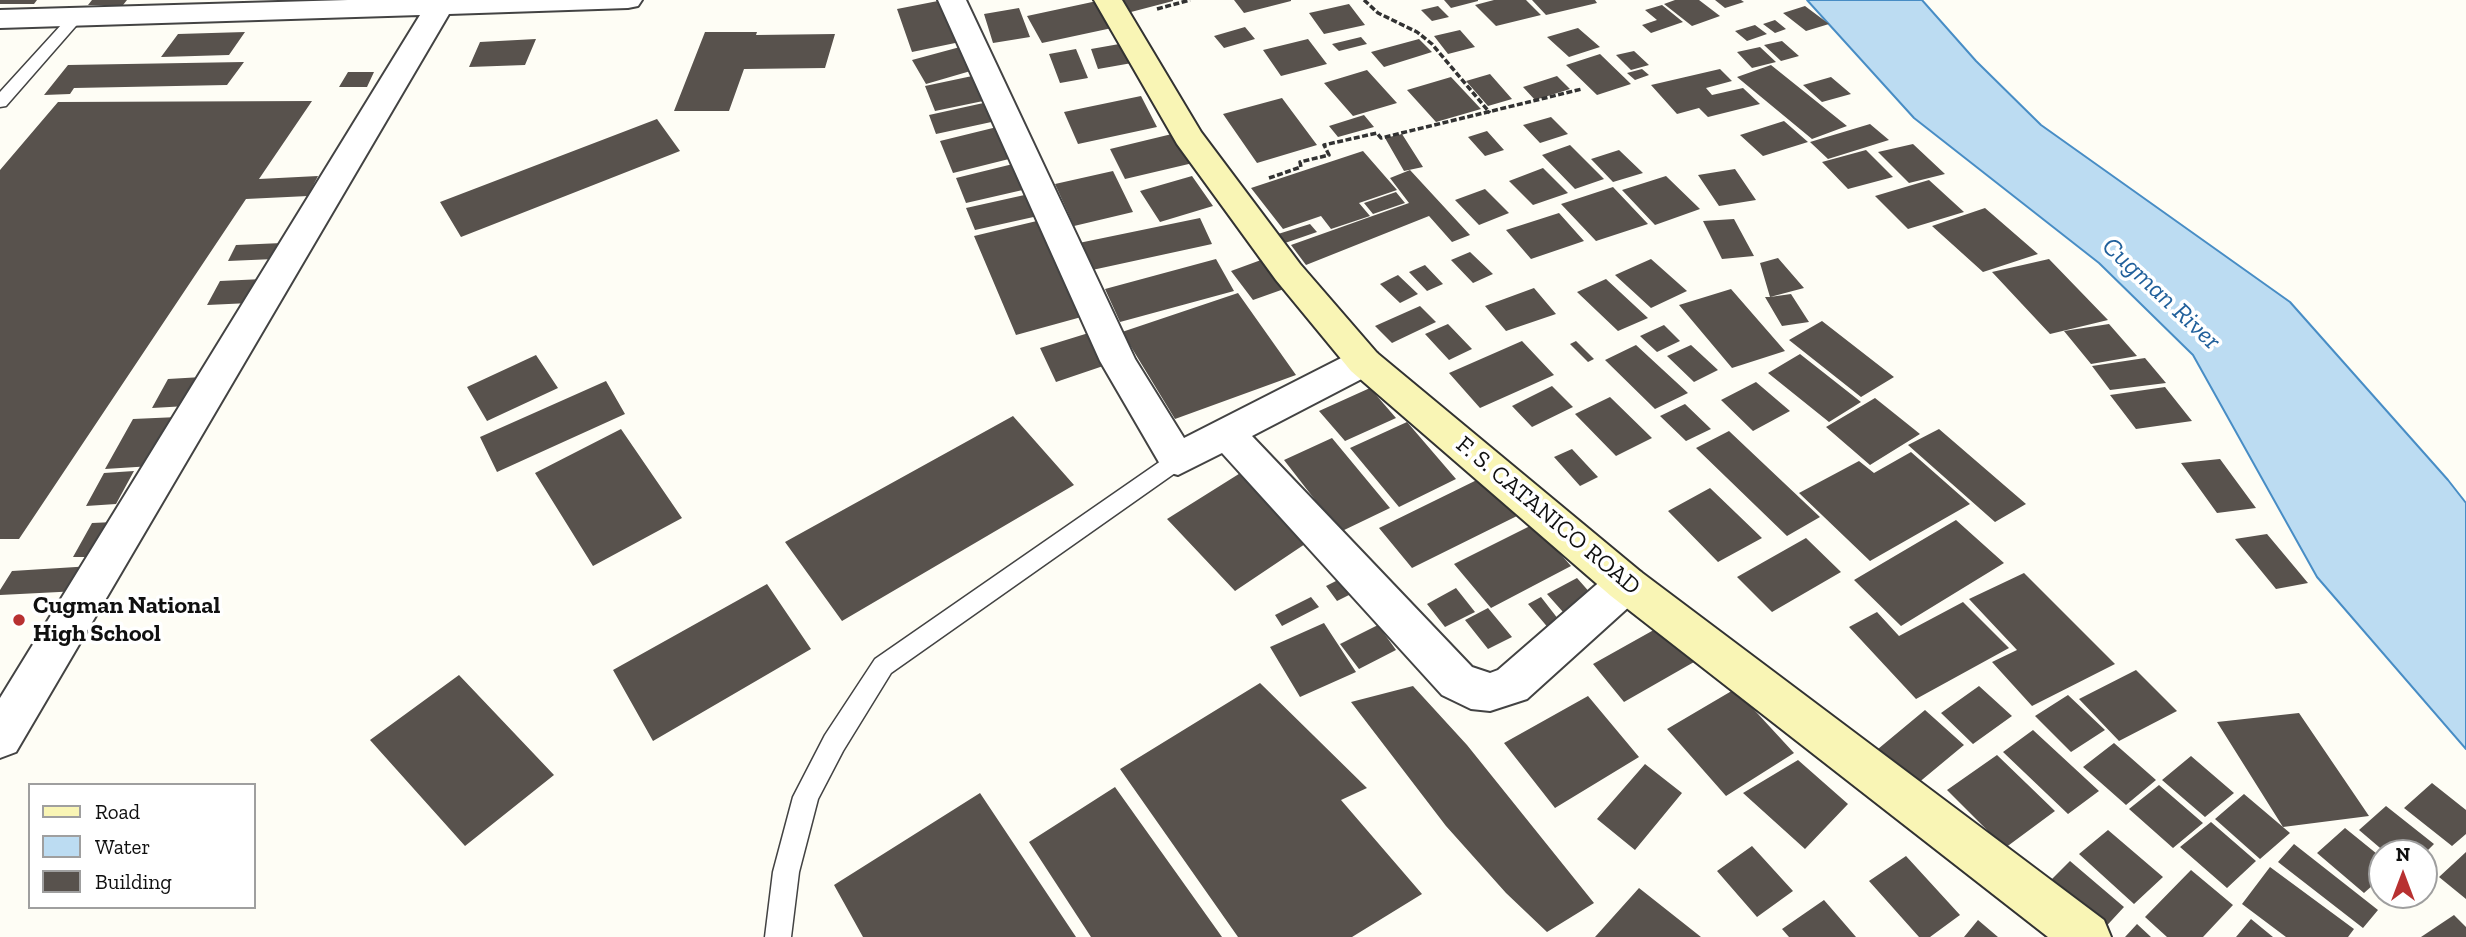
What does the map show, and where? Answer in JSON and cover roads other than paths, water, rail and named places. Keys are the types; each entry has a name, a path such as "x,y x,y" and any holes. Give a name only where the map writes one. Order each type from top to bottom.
{"street":[{"path":"0,19 628,0"},
{"path":"952,0 1118,361 1178,460 1364,362"},
{"name":"F. S. CATANICO ROAD","path":"1108,0 1188,137 1288,272 1364,362 1626,584 2087,937"},
{"path":"0,738 440,5"},
{"path":"1226,433 1457,681 1471,690 1490,692 1512,685 1626,584"}],"lane":[{"path":"0,102 77,16"},
{"path":"778,937 786,872 806,797 834,743 883,666 1178,460"}],"water":[{"name":"Cugman River","path":"1807,0 1922,0 1976,61 2041,125 2290,302 2448,480 2466,503 2466,749 2317,577 2193,355 2099,263 1914,118"}],"place":[{"name":"Cugman National High School","path":"19,620"}]}
